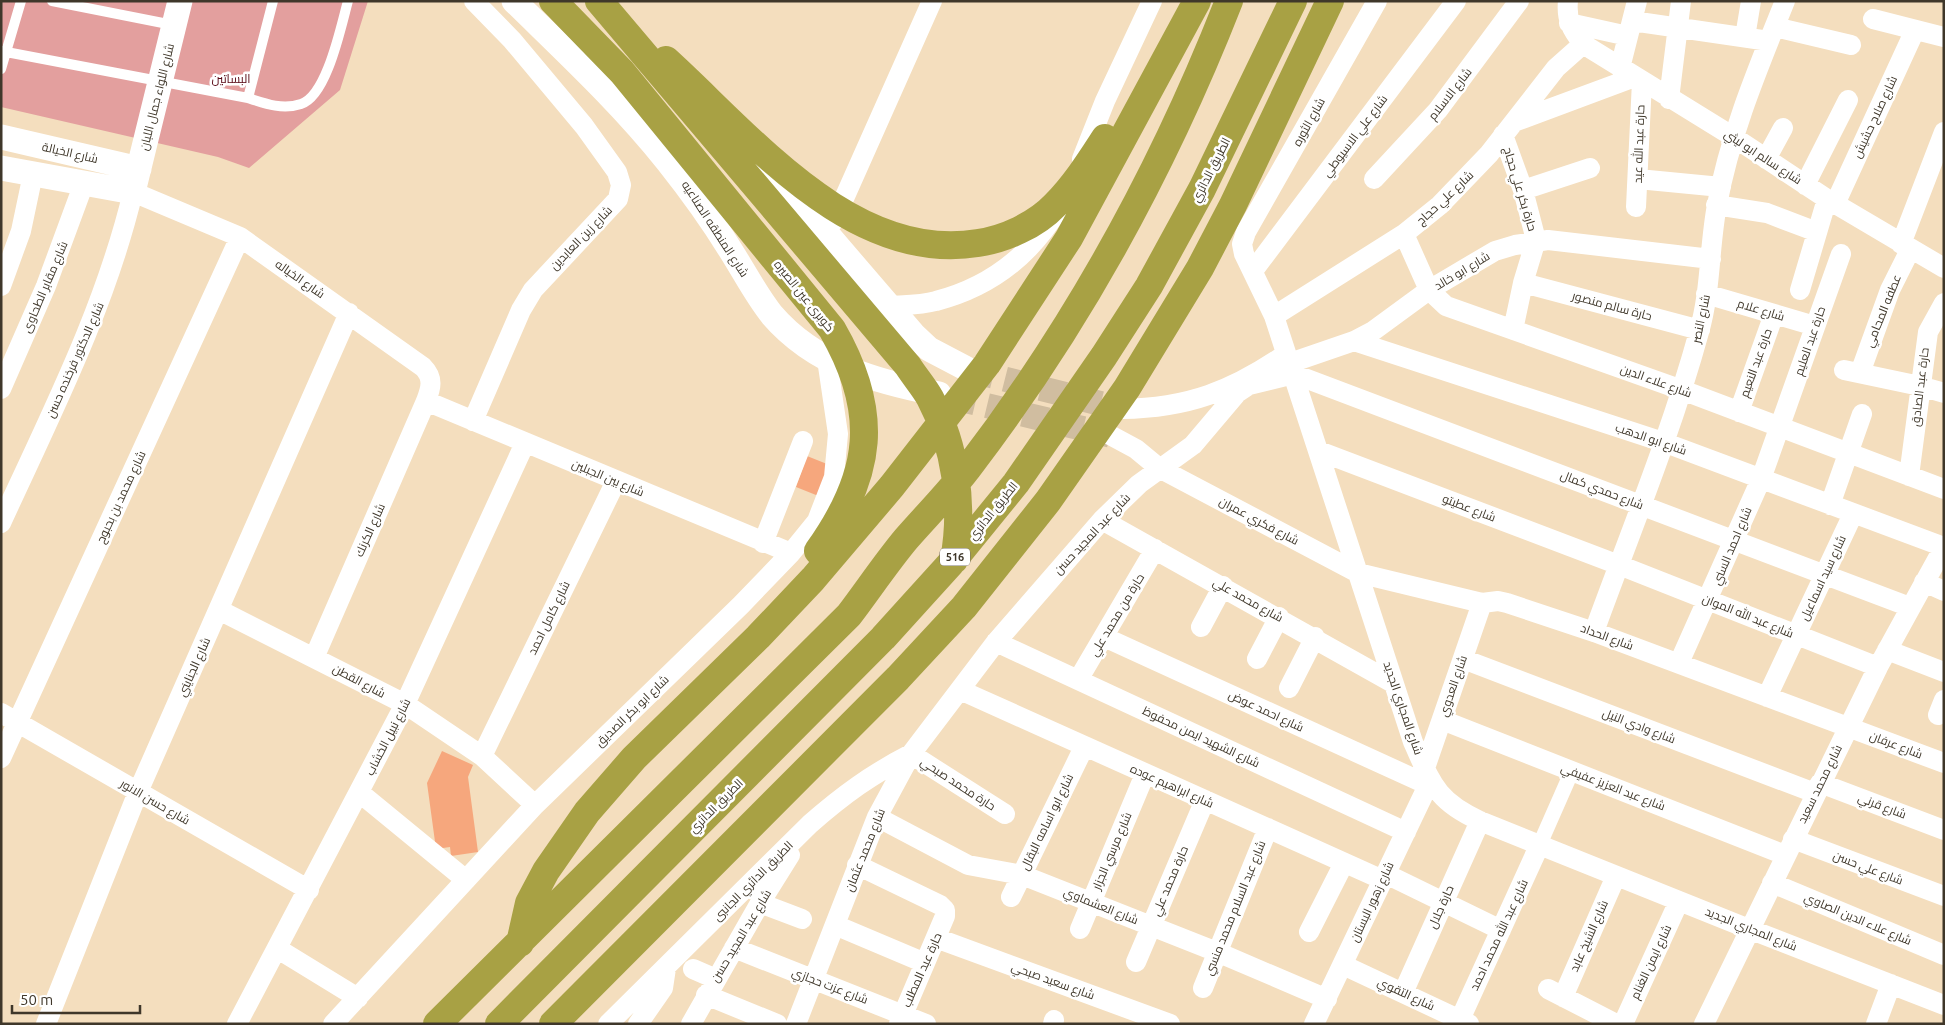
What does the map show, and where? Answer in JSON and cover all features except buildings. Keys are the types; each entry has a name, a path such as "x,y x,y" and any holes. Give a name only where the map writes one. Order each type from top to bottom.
{"highway":[{"name":"كوبرى عين الصيره","path":"552,1 622,72 832,330 848,357 859,387 864,419 864,451 858,482 845,511 832,532 758,637"},
{"path":"599,1 908,366 930,397 945,431 954,468 958,505 957,542 950,579 938,614 920,648 898,678"},
{"path":"603,1 772,161 817,197 866,225 921,244 956,247 992,241 1025,227 1054,206 1078,179 1148,72 1179,31"},
{"path":"520,943 529,903 556,856 587,812 634,758 758,637 813,579 925,445 987,364 1070,238 1179,31 1197,1"},
{"path":"437,1024 849,615 905,541 967,469 1020,395 1104,261 1156,163 1203,66 1229,1"},
{"name":"الطريق الدائري","path":"498,1024 883,638 951,563 1016,483 1104,356 1149,286 1202,189 1293,1"},
{"path":"554,1024 898,678 964,607 1007,554 1082,454 1132,381 1200,268 1233,206 1330,1"}],"street":[{"name":"شارع اللواء جمال اللبان","path":"136,181 180,1"},
{"name":"شارع زين العابدين","path":"473,421 525,304 549,271 618,199 621,185 617,172 584,126 518,47 474,1"},
{"path":"603,1 828,234 913,334 929,348 969,370"},
{"path":"828,234 932,1"},
{"path":"890,306 935,302 977,287 1015,263 1046,230 1069,192 1105,100 1152,1"},
{"name":"شارع الثوره","path":"1242,244 1246,232 1377,1"},
{"name":"شارع علي الاسيوطي","path":"1253,271 1456,1"},
{"name":"شارع الاسلام","path":"1374,179 1438,110 1519,1"},
{"path":"1568,1 1570,28 1583,44"},
{"name":"حارة عبد الله عيد","path":"1636,1 1630,28 1638,179 1636,207"},
{"path":"1669,99 1681,1"},
{"path":"1745,37 1751,1"},
{"name":"شارع النصر","path":"1594,632 1682,390 1700,330 1719,196 1732,136 1786,1"},
{"name":"شارع المنطقه الصناعيه","path":"518,3 614,100 667,160 701,204 758,297 789,332 827,359 874,380 951,397"},
{"path":"1873,19 1944,37"},
{"path":"1569,23 1630,28 1678,28 1745,37 1772,34 1851,45"},
{"name":"شارع صلاح حشيش","path":"1800,290 1817,232 1915,30"},
{"name":"شارع سالم ابو ليثي","path":"1583,44 1669,99 1732,136 1805,185 1905,247 1944,268"},
{"name":"شارع علي حجاج","path":"1274,316 1404,234 1458,189 1509,129 1556,68 1583,44"},
{"path":"1509,129 1632,76"},
{"path":"1805,185 1848,100"},
{"path":"1766,159 1783,128"},
{"name":"حارة بكر علي حجاج","path":"1509,129 1536,240 1523,283 1513,330"},
{"name":"عطفه المحامي","path":"1920,386 1852,372 1883,306 1944,132"},
{"name":"شارع الخيالة","path":"1,137 136,181"},
{"name":"شارع الخيالة","path":"1,168 84,183 136,181"},
{"path":"1523,190 1590,168"},
{"path":"1,286 21,231 33,174"},
{"path":"1638,179 1719,196 1817,232"},
{"name":"شارع الخياله","path":"136,181 240,237 349,313 429,373 431,380 426,402"},
{"name":"شارع الدكتور فرخنده حسن","path":"1,523 94,320 117,256 136,181"},
{"name":"شارع مقابر الطحاوى","path":"1,389 46,286 84,183"},
{"name":"شارع علاء الدين","path":"1404,234 1429,290 1446,306 1682,390 1944,489"},
{"name":"شارع محمد بن بحبوح","path":"1,758 9,718 240,237"},
{"name":"شارع ابو خالد","path":"1290,364 1354,341 1374,331 1429,290 1495,251 1536,240 1711,259"},
{"name":"شارع المجاري الجديد","path":"1242,244 1244,254 1274,316 1413,742 1428,778 1437,792 1457,810 1480,821 1749,930 1944,1005"},
{"name":"حارة عبد العليم","path":"1780,427 1841,254"},
{"name":"حارة سالم منصور","path":"1523,283 1700,330"},
{"name":"شارع علام","path":"1706,294 1815,326"},
{"name":"حارة عبد الصادق","path":"1908,476 1928,332 1944,303"},
{"name":"شارع الجنايني","path":"46,1024 138,792 349,313"},
{"name":"حارة عبد النعيم","path":"1739,412 1774,314"},
{"name":"شارع ابو الدهب","path":"1354,341 1663,442 1944,547"},
{"name":"شارع ابو بكر الصديق","path":"333,1024 535,806 791,554 817,521 834,477 838,434 827,359"},
{"path":"1122,409 1181,404 1218,393 1254,376 1290,364"},
{"name":"شارع عبد المجيد حسن","path":"960,690 996,642 1102,520 1159,468 1193,445 1237,393 1248,385 1290,364"},
{"name":"شارع حمدي كمال","path":"1290,364 1640,505 1910,606"},
{"path":"1920,386 1944,393"},
{"name":"شارع بين الجبلين","path":"426,402 791,554"},
{"name":"شارع الكرنك","path":"314,658 426,402"},
{"path":"1830,505 1862,414"},
{"name":"شارع احمد السني","path":"1680,663 1735,540 1780,427"},
{"name":"شارع فكري عمران","path":"1110,435 1136,449 1159,468 1358,574"},
{"path":"763,543 803,441"},
{"name":"شارع نبيل الخشاب","path":"244,1021 278,950 405,704 525,443"},
{"name":"شارع عطيتو","path":"1319,451 1619,565"},
{"name":"شارع كامل احمد","path":"482,756 616,481"},
{"name":"شارع سيد اسماعيل","path":"1767,697 1853,514"},
{"name":"شارع محمد علي","path":"1102,520 1393,682"},
{"name":"شارع محمد سعيد","path":"1704,1024 1882,659 1944,547"},
{"name":"حارة من محمد علي","path":"1078,680 1155,549"},
{"name":"شارع عبد الله الموان","path":"1619,565 1796,635 1882,659 1944,672"},
{"name":"شارع الحداد","path":"1358,574 1482,604 1498,601 1507,603 1680,663 1848,727"},
{"path":"1924,582 1944,591"},
{"path":"1201,627 1223,586"},
{"name":"شارع العدوي","path":"1428,778 1442,720 1482,604"},
{"name":"شارع القطن","path":"219,610 405,704 482,756 535,806"},
{"path":"1257,659 1279,617"},
{"name":"شارع احمد عوض","path":"1104,637 1428,778"},
{"path":"1289,688 1315,637"},
{"name":"شارع الشهيد ايمن محفوظ","path":"996,642 1406,832"},
{"name":"شارع وادي النيل","path":"1463,659 1818,788"},
{"name":"شارع ابراهيم عوده","path":"960,690 1344,863 1384,877 1501,930"},
{"name":"شارع محمد عثمان","path":"796,1024 876,817 911,754 960,690"},
{"name":"شارع حسن الانور","path":"9,718 309,890"},
{"name":"شارع عبد العزيز عفيفي","path":"1442,720 1572,771 1789,847"},
{"name":"شارع عرفان","path":"1848,727 1944,763"},
{"name":"شارع ابو اسامه البقال","path":"1011,897 1084,746"},
{"name":"حارة محمد صبحي","path":"911,754 1004,814"},
{"name":"الطريق الدائري الجانبى","path":"608,1024 810,824 843,795 874,773 911,754"},
{"path":"1540,846 1572,771"},
{"name":"شارع مرسي الجزار","path":"1080,929 1145,774"},
{"name":"شارع زهور البستان","path":"1319,1022 1326,999 1406,832 1428,778"},
{"name":"شارع قرني","path":"1818,788 1944,830"},
{"path":"360,793 466,880"},
{"name":"حارة محمد علي","path":"1136,962 1205,800"},
{"name":"شارع العشماوي","path":"876,817 968,865 1022,875 1217,952 1326,999"},
{"name":"حارة جلال","path":"1402,993 1480,821"},
{"name":"شارع عبد المجيد حسن","path":"691,1024 760,903 810,824"},
{"name":"شارع عبد السلام محمد منسي","path":"1203,988 1268,828"},
{"name":"شارع عبد الله محمد احمد","path":"1462,1022 1501,930 1540,846"},
{"name":"شارع علي حسن","path":"1789,847 1944,896"},
{"path":"1309,932 1344,863"},
{"name":"حارة عبد المطلب","path":"857,865 940,905 945,910 945,916 901,1019"},
{"name":"شارع الشيخ عابد","path":"1616,876 1555,993 1616,1024"},
{"name":"شارع علاء الدين الصاوي","path":"1772,882 1944,955"},
{"name":"شارع ايمن الغنام","path":"1623,1024 1679,901"},
{"path":"760,903 802,920"},
{"path":"835,925 925,964"},
{"name":"شارع سعيد صبحي","path":"936,938 1170,1024"},
{"name":"شارع عزت حجازي","path":"734,948 814,980 901,1019 926,1024"},
{"path":"278,950 358,998"},
{"name":"شارع التقوي","path":"1343,965 1462,1022"},
{"path":"638,1024 663,988 666,968"},
{"path":"693,969 711,987 777,1024"},
{"path":"1876,1024 1892,984"}],"lane":[{"path":"1,69 4,51 22,1"},
{"path":"52,1 174,26"},
{"path":"248,98 273,1"},
{"path":"4,51 248,98 274,106 294,106 304,104 320,89 348,1"}],"green space":[{"name":"البساتين","path":"1,1 368,1 340,90 249,168 218,157 1,107"}],"tunnel":[{"path":"969,370 1122,409"},
{"path":"951,397 1110,435"}]}
